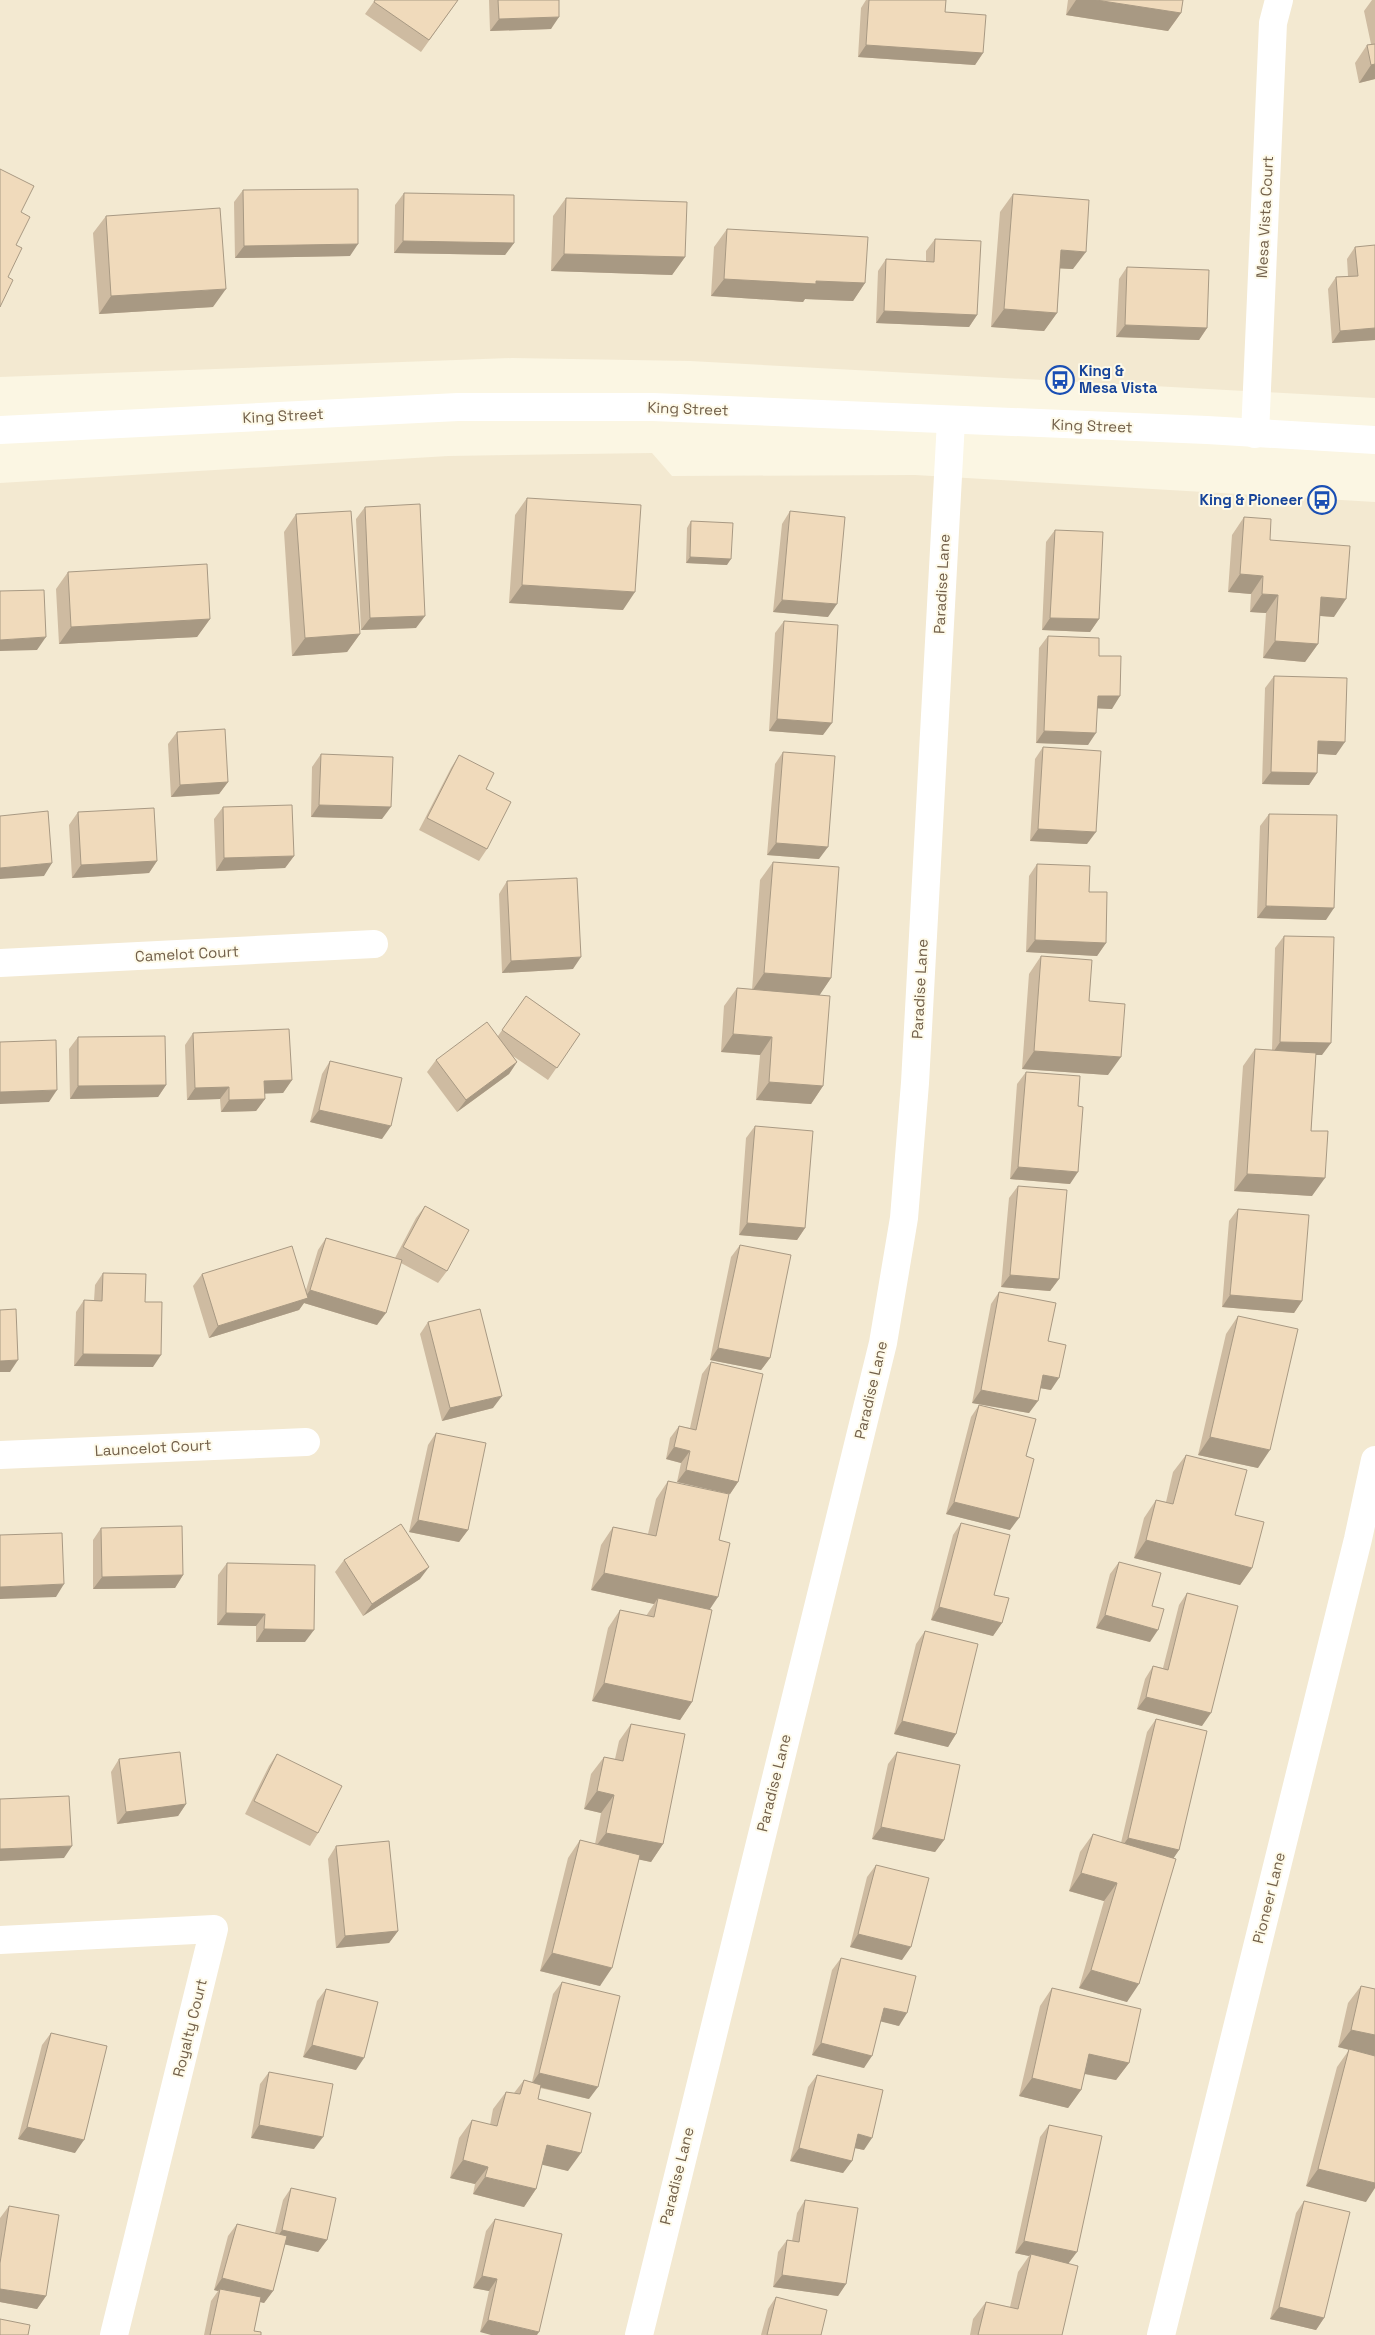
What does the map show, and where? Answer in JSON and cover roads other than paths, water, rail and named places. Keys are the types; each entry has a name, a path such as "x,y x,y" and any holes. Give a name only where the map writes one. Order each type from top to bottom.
{"street":[{"name":"Mesa Vista Court","path":"1255,434 1274,23 1279,0"},
{"name":"King Street","path":"0,430 458,407 653,407 951,421 1207,430 1375,440"},
{"name":"Paradise Lane","path":"639,2335 882,1343 904,1218 915,1083 951,421"},
{"name":"Camelot Court","path":"0,963 374,944"},
{"name":"Launcelot Court","path":"0,1455 306,1442"},
{"name":"Pioneer Lane","path":"1161,2335 1358,1539 1375,1460"},
{"name":"Royalty Court","path":"0,1940 214,1929 114,2335"}],"place":[{"name":"King & Mesa Vista","path":"1060,380"},
{"name":"King & Pioneer","path":"1322,500"}]}
